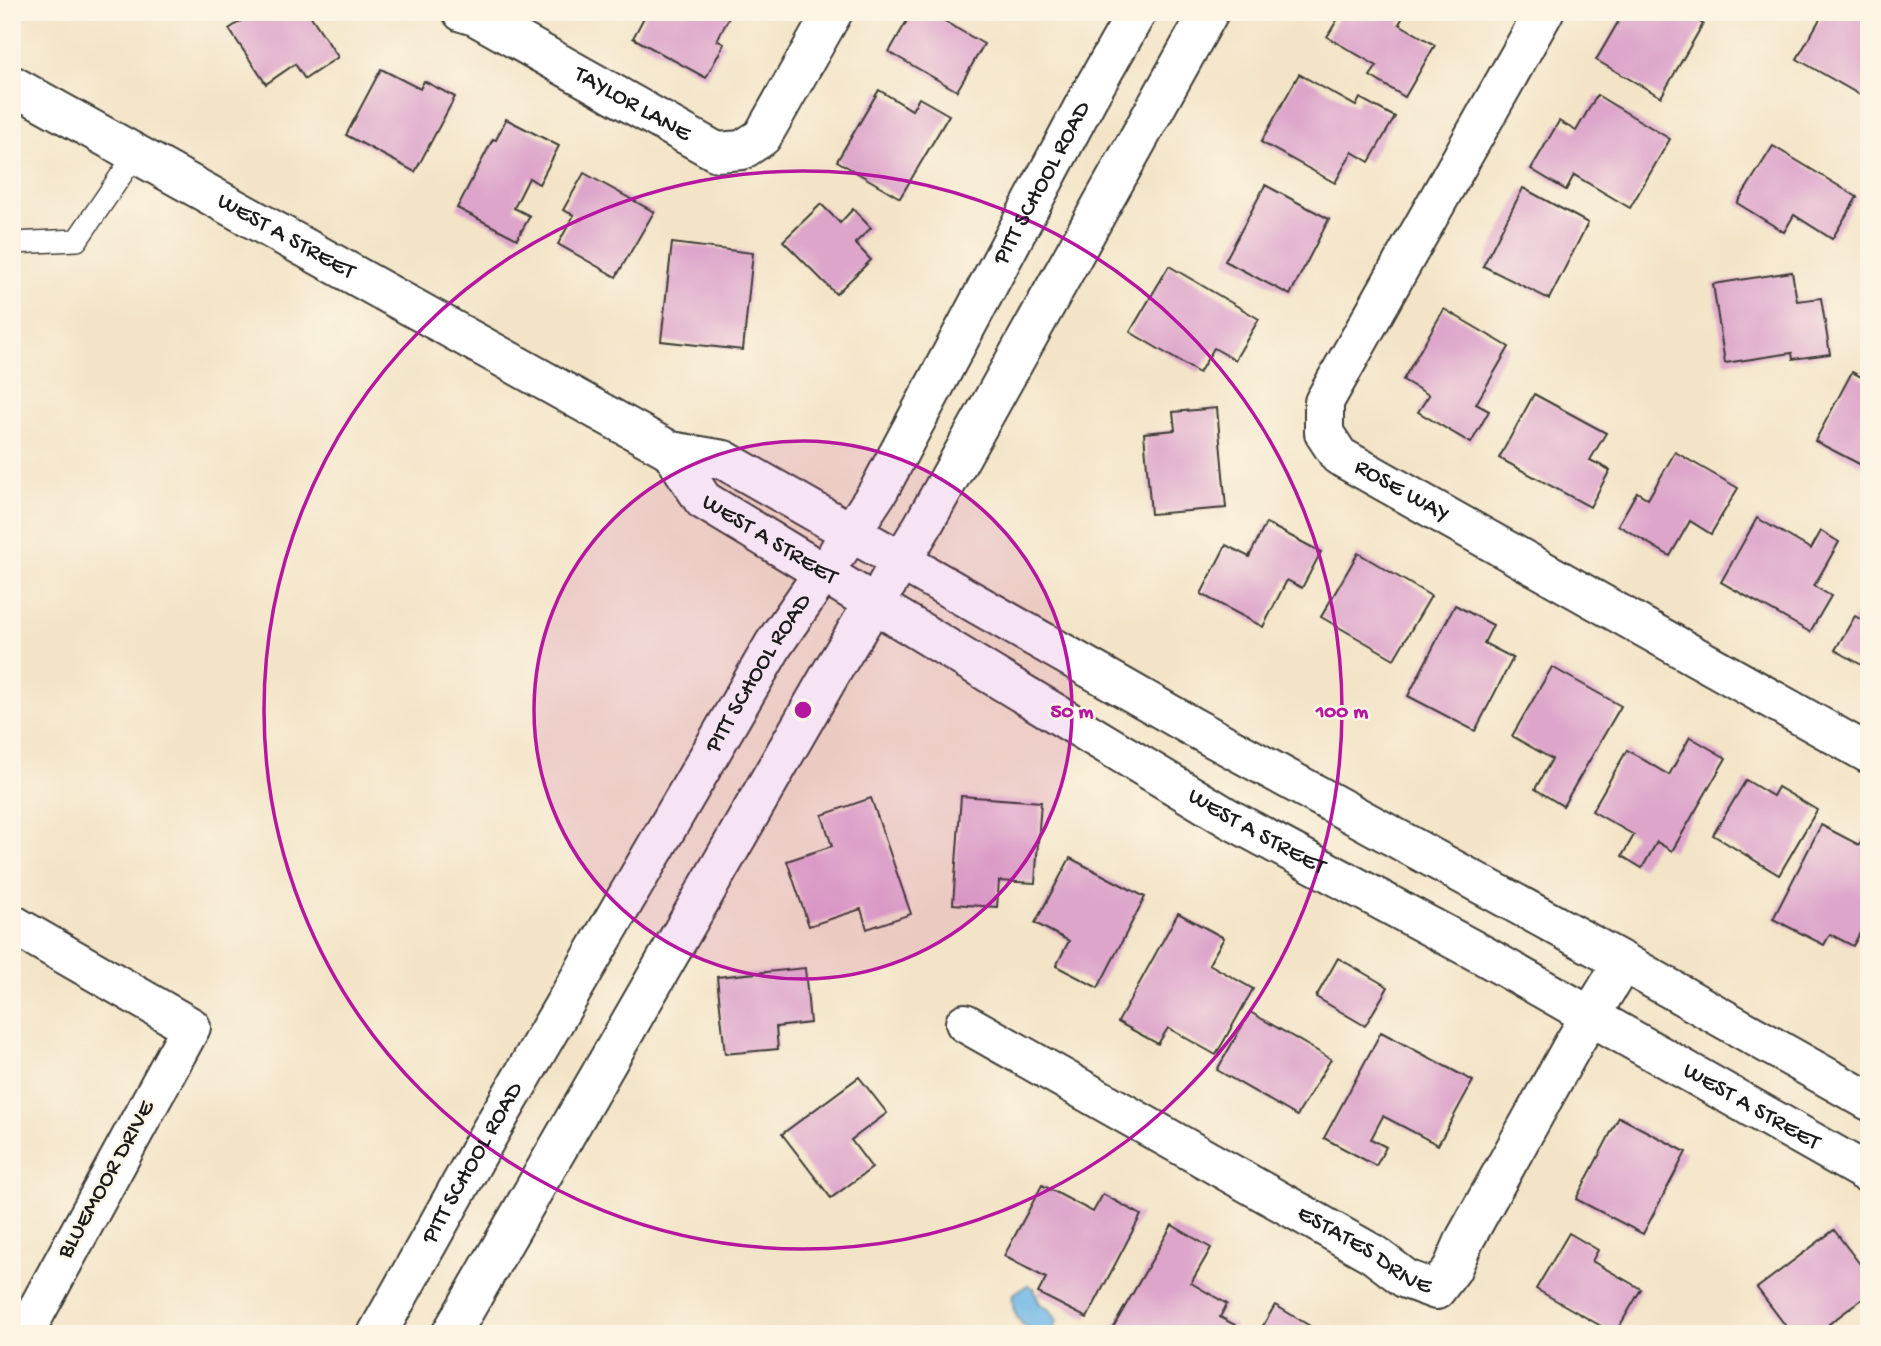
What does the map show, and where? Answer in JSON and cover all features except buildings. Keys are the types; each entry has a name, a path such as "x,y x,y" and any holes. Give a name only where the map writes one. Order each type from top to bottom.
{"main road":[{"name":"TAYLOR LANE","path":"463,12 475,16 717,152 742,150 762,137 833,12"},
{"name":"PITT SCHOOL ROAD","path":"387,1330 486,1139 774,644 879,491 1137,12"},
{"path":"451,1334 827,680 901,561 1209,12"},
{"name":"ROSE WAY","path":"1544,12 1324,402 1324,433 1339,456 1869,754"},
{"name":"WEST A STREET","path":"12,85 671,451 724,460 1203,733 1623,962 1869,1101"},
{"name":"WEST A STREET","path":"671,451 703,500 873,604 1230,819 1483,955 1869,1174"},
{"name":"BLUEMOOR DRIVE","path":"12,924 191,1027 24,1334"},
{"name":"ESTATES DRIVE","path":"965,1023 1373,1254 1406,1279 1436,1290 1452,1269 1465,1238 1623,962"}],"lane":[{"path":"12,243 77,240 135,155"}],"water":[{"path":"1028,1285 1035,1289 1040,1304 1051,1311 1057,1321 1051,1333 1035,1332 1017,1318 1013,1294"}]}
